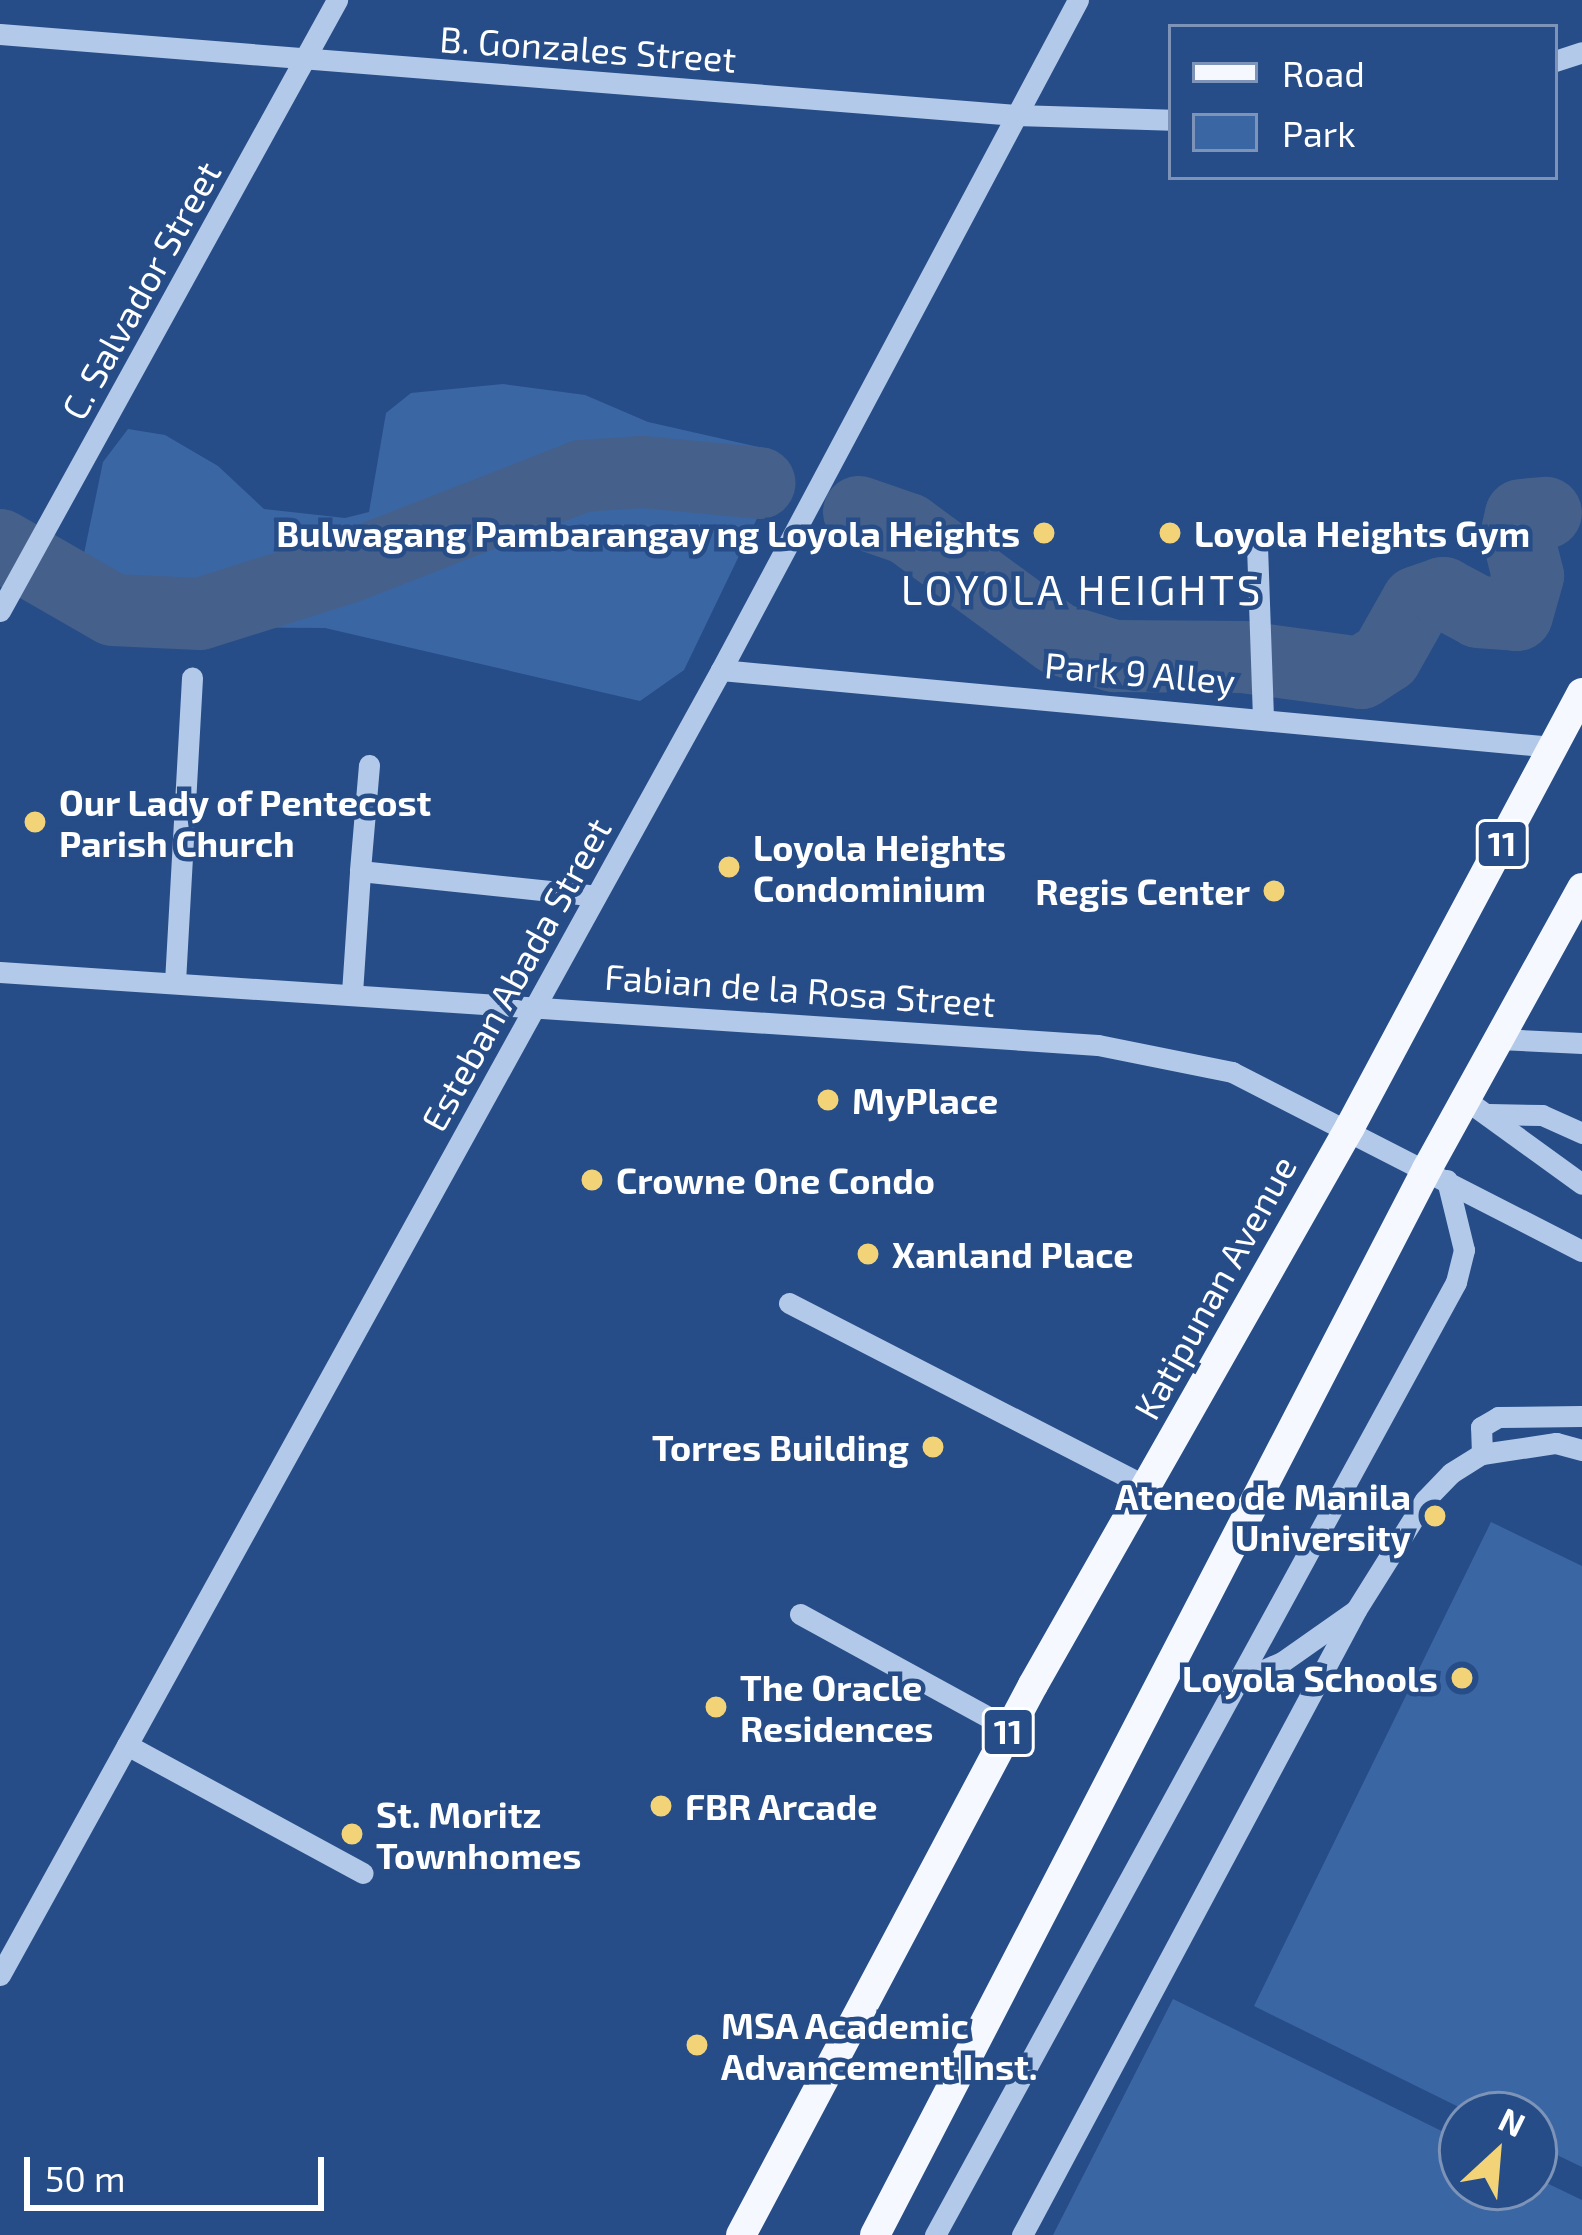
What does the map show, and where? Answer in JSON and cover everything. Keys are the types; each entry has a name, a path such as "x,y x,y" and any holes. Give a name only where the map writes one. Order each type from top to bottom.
{"main road":[{"name":"Katipunan Avenue","path":"741,2235 1010,1729 1350,1127 1582,693"},
{"path":"875,2235 1437,1174 1477,1107 1499,1039 1582,887"}],"street":[{"name":"C. Salvador Street","path":"1,606 337,0"},
{"name":"Esteban Abada Street","path":"0,1975 721,670 1078,0"},
{"name":"B. Gonzales Street","path":"0,34 1016,115 1168,120"},
{"path":"1257,546 1263,716"},
{"name":"Park 9 Alley","path":"721,670 1263,716 1552,748"},
{"path":"175,982 192,677"},
{"path":"352,993 369,765"},
{"path":"360,872 596,896"},
{"name":"Fabian de la Rosa Street","path":"0,972 537,1004 1098,1045 1232,1072 1350,1127 1582,1251"},
{"path":"1499,1039 1582,1043"},
{"path":"1477,1107 1542,1115 1582,1132"},
{"path":"1477,1107 1522,1147 1582,1184"},
{"path":"935,2235 1456,1282 1464,1250 1437,1174"},
{"path":"789,1303 1147,1487"},
{"path":"1482,1454 1481,1427 1498,1417 1582,1416"},
{"path":"1022,2235 1355,1610 1425,1500 1482,1454 1556,1443 1582,1450"},
{"path":"1243,1678 1282,1662 1355,1610"},
{"path":"800,1615 1010,1729"},
{"path":"127,1745 363,1873"}],"green space":[{"path":"503,384 585,395 648,422 776,451 777,477 684,670 640,701 325,628 69,626 103,462 128,429 165,435 218,466 264,509 345,518 369,512 386,413 411,393"},
{"path":"1491,1522 1582,1566 1582,2167 1558,2156 1558,2091 1438,2091 1438,2097 1254,2006"},
{"path":"1173,1999 1438,2129 1438,2211 1558,2211 1558,2188 1582,2200 1582,2235 1053,2235"}],"waterway":[{"path":"0,545 113,610 200,614 346,568 582,476 643,472 759,483"},
{"path":"859,512 908,529 1058,639 1114,656 1243,657 1361,673 1386,657 1417,602 1443,593 1478,612 1517,615 1528,576 1517,532 1521,515 1546,513"}],"place":[{"name":"Bulwagang Pambarangay ng Loyola Heights","path":"1044,533"},
{"name":"Loyola Heights Gym","path":"1170,533"},
{"name":"Our Lady of Pentecost Parish Church","path":"35,822"},
{"name":"Loyola Heights Condominium","path":"729,867"},
{"name":"Regis Center","path":"1274,891"},
{"name":"MyPlace","path":"828,1100"},
{"name":"Crowne One Condo","path":"592,1180"},
{"name":"Xanland Place","path":"868,1254"},
{"name":"Torres Building","path":"933,1447"},
{"name":"Ateneo de Manila University","path":"1435,1516"},
{"name":"Loyola Schools","path":"1462,1678"},
{"name":"The Oracle Residences","path":"716,1707"},
{"name":"FBR Arcade","path":"661,1806"},
{"name":"St. Moritz Townhomes","path":"352,1834"},
{"name":"MSA Academic Advancement Inst.","path":"697,2045"}],"district":[{"name":"LOYOLA HEIGHTS","path":"1082,588"}]}
